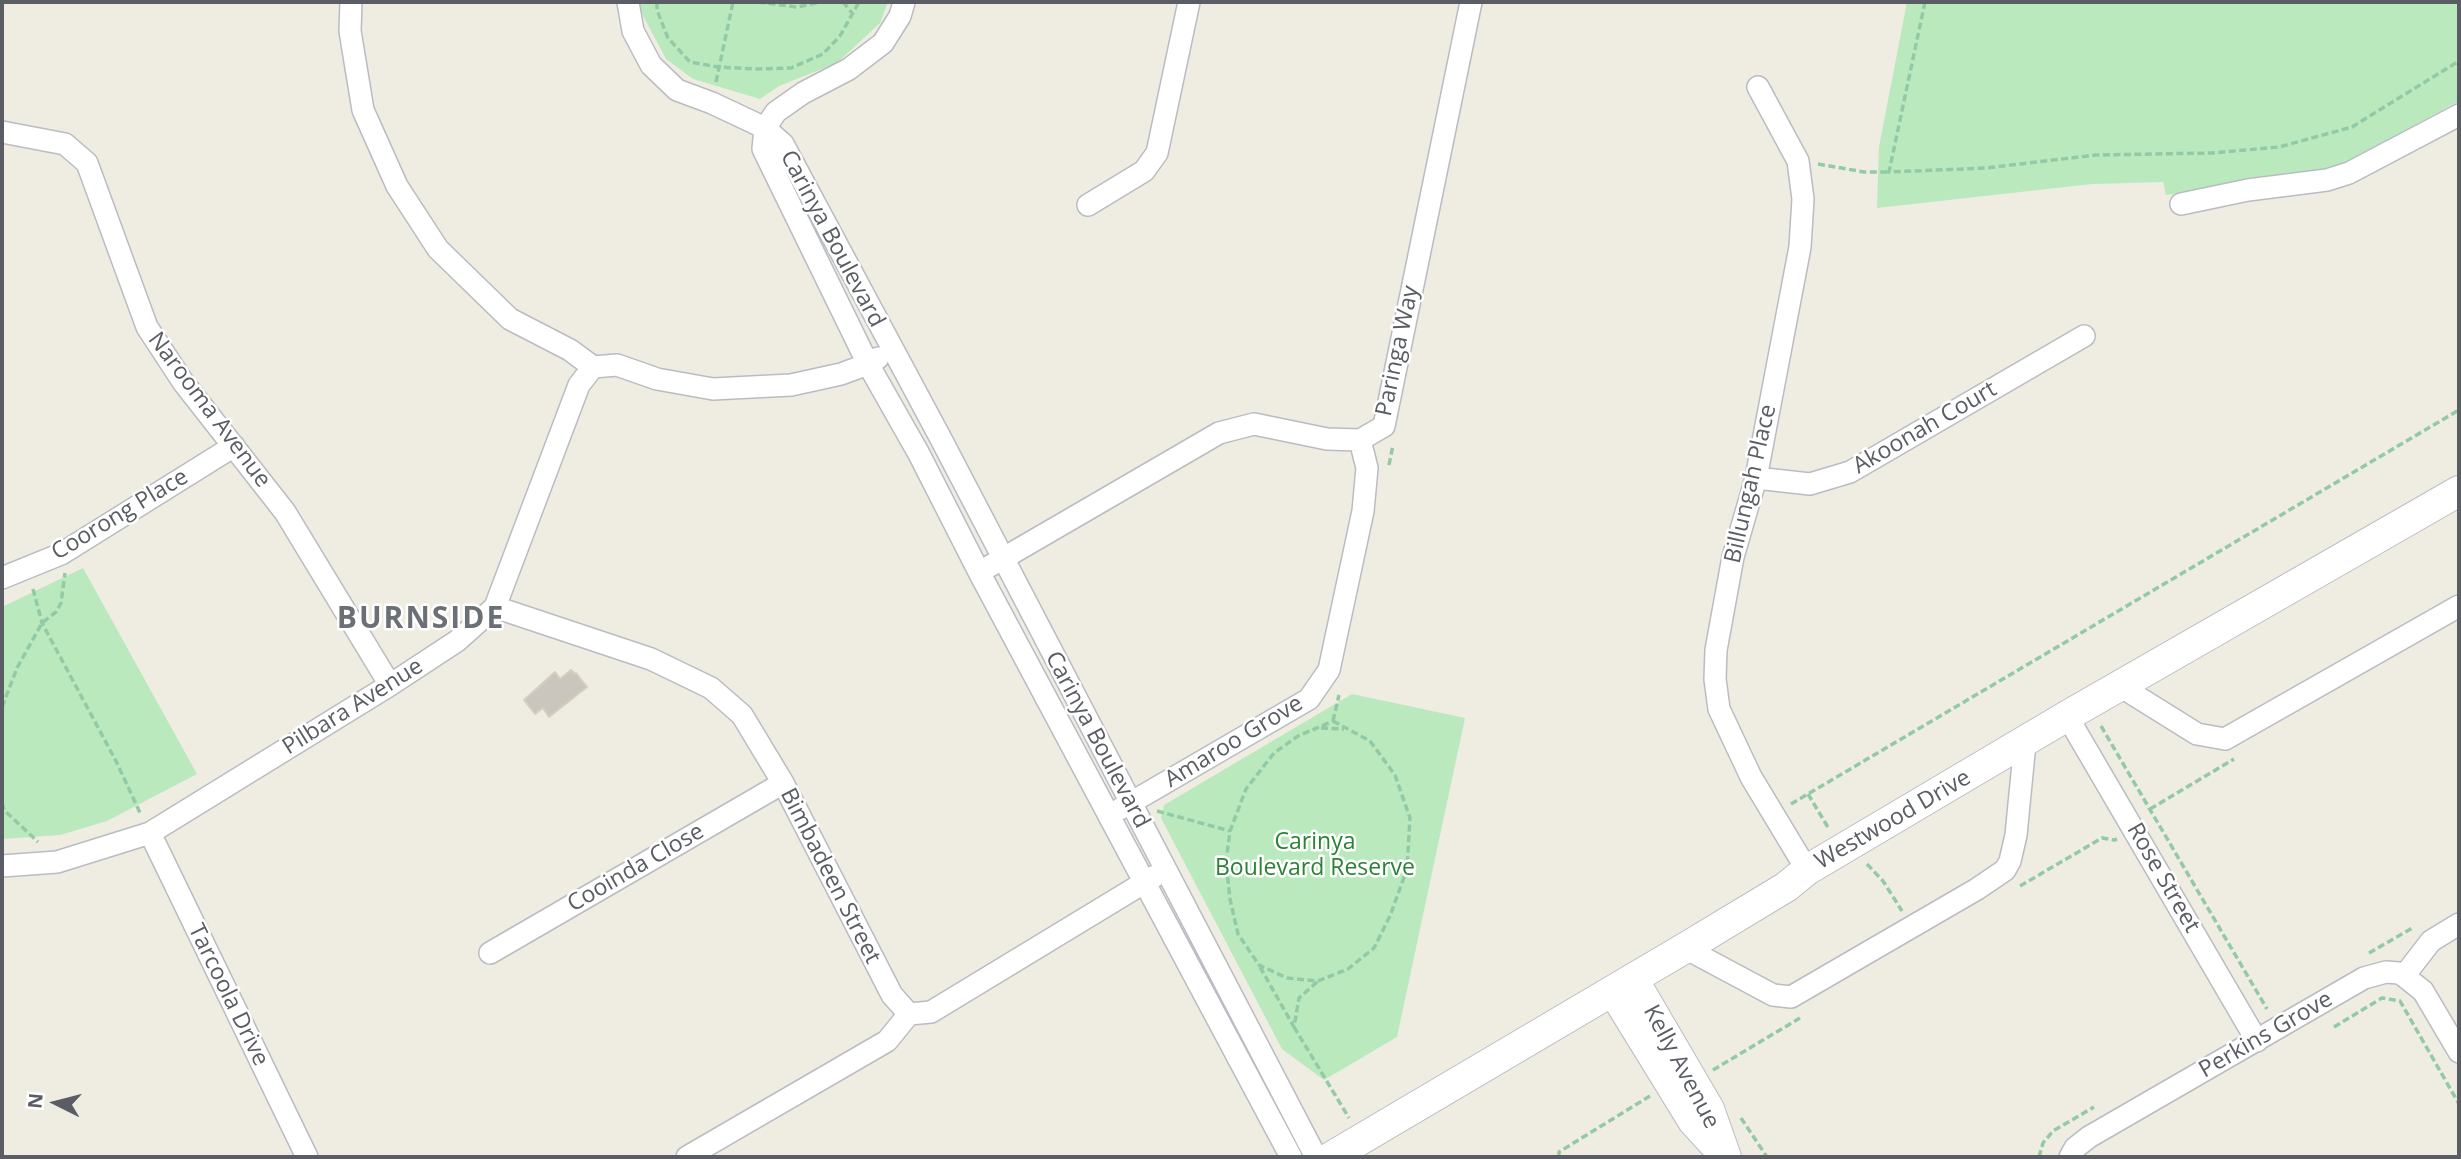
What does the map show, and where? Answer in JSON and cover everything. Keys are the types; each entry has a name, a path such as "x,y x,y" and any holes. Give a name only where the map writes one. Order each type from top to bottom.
{"street":[{"path":"351,2 350,31 363,110 397,186 438,249 510,319 570,350 593,367 617,365 657,379 713,389 791,385 841,374 868,364 891,350"},
{"path":"628,2 632,31 651,65 677,90 765,128 776,112 803,93 849,69 883,43 900,16 904,2"},
{"path":"1088,205 1144,171 1157,153 1189,2"},
{"name":"Paringa Way","path":"979,572 1219,433 1254,424 1327,439 1360,440 1384,426 1471,2"},
{"name":"Billungah Place","path":"1758,87 1798,161 1803,199 1800,247 1756,478 1733,557 1716,650 1715,679 1719,709 1751,777 1807,870"},
{"path":"2181,204 2248,190 2327,180 2349,173 2459,115"},
{"name":"Carinya Boulevard","path":"765,128 783,144 1002,559 1141,806 1166,870 1316,1157"},
{"name":"Carinya Boulevard","path":"765,128 763,149 868,364 919,454 1290,1157"},
{"name":"Narooma Avenue","path":"2,132 65,144 87,163 147,327 183,382 285,512 390,685"},
{"name":"Akoonah Court","path":"1756,478 1810,484 1850,472 2084,336"},
{"name":"Pilbara Avenue","path":"2,866 57,862 149,832 457,642 495,607 579,385 593,367"},
{"name":"Amaroo Grove","path":"1108,815 1141,806 1309,699 1329,670 1363,511 1367,468 1360,440"},
{"name":"Coorong Place","path":"2,578 61,554 234,446"},
{"name":"Westwood Drive","path":"1331,1157 1685,948 1786,887 1807,870 2067,716 2459,491"},
{"path":"2120,686 2197,734 2225,738 2459,606"},
{"name":"Bimbadeen Street","path":"495,607 651,659 711,688 742,715 783,783 892,995 909,1014"},
{"name":"Rose Street","path":"2067,716 2257,1041"},
{"path":"1685,948 1773,995 1791,997 1977,890 2006,870 2010,861 2016,835 2025,743"},
{"name":"Cooinda Close","path":"490,953 783,783"},
{"name":"Tarcoola Drive","path":"149,832 307,1157"},
{"path":"687,1157 887,1041 909,1014 931,1012 1166,870"},
{"path":"2459,924 2431,941 2404,976 2423,991 2459,1052"},
{"name":"Perkins Grove","path":"2070,1157 2075,1148 2089,1137 2370,976 2391,972 2404,976"},
{"name":"Kelly Avenue","path":"1623,985 1709,1109 1725,1157"}],"path":[{"path":"657,2 657,10 668,38 690,62 718,67 791,68 824,54 840,36 859,2"},
{"path":"712,103 733,2"},
{"path":"758,2 797,7 821,2"},
{"path":"843,2 852,13"},
{"path":"1889,172 1925,2"},
{"path":"1798,161 1864,172 1889,172 1986,168 2096,155 2212,153 2279,147 2352,127 2459,61"},
{"path":"1784,808 2459,410"},
{"path":"2,707 17,668 42,623 55,612 63,595 66,578 61,554"},
{"path":"27,568 42,623 116,761 149,832"},
{"path":"1294,1027 1299,998 1318,981 1348,970 1374,948 1390,916 1407,869 1410,818 1395,775 1370,741 1333,721 1298,736 1274,753 1246,789 1230,831 1226,862 1230,899 1238,934 1259,965 1294,1027 1362,1139"},
{"path":"2098,721 2269,1013"},
{"path":"1808,794 1830,830"},
{"path":"2,803 3,812 57,862"},
{"path":"2154,817 2158,804"},
{"path":"1141,806 1230,831"},
{"path":"1865,862 1883,881 1907,919"},
{"path":"1259,965 1287,978 1318,981"},
{"path":"2334,1027 2382,998 2400,1001 2459,1104"},
{"path":"1559,1157 1559,1152 1655,1093"}],"green space":[{"path":"640,2 888,2 880,23 837,63 779,86 760,99 693,79 666,59 640,10"},
{"path":"1907,2 2459,2 2459,101 2331,170 2166,195 2163,182 2092,184 1877,208 1879,147"},
{"path":"83,568 197,774 107,821 60,835 2,839 2,607"},
{"name":"Carinya Boulevard Reserve","path":"1352,694 1465,718 1397,1037 1324,1080 1282,1049 1161,818 1164,805"}],"building":[{"path":"571,670 587,687 549,717 543,708 535,714 524,700 555,672 560,679"}],"district":[{"name":"BURNSIDE","path":"421,619"}]}
